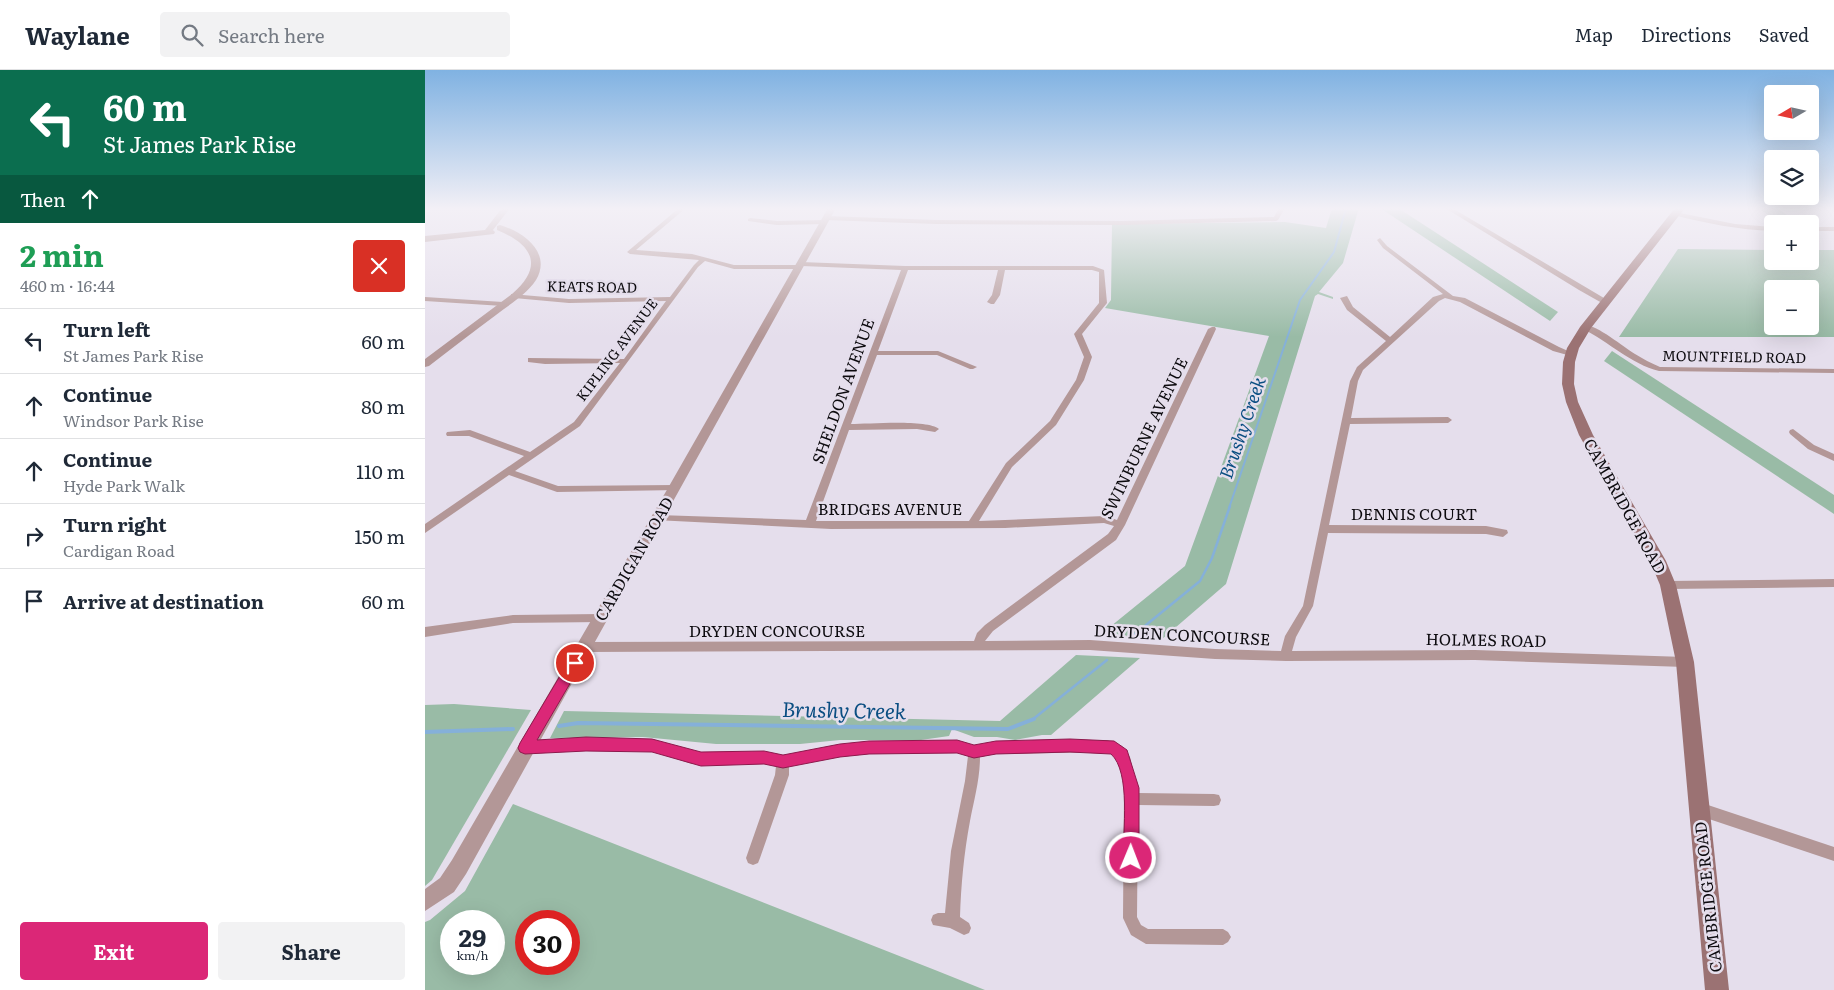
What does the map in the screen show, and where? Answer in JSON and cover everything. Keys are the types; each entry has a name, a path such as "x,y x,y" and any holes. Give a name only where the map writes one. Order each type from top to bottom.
{"main road":[{"name":"CAMBRIDGE ROAD","path":"1645,251 1586,327 1571,354 1568,384 1578,419 1645,536 1668,585 1685,662 1717,990"}],"street":[{"path":"425,364 514,296 535,274 536,263 533,251"},
{"path":"631,251 630,252 692,256 734,267 800,265 905,268 1099,268 1103,275 1104,298 1103,303 1078,334 1088,357 1080,380 1053,423 1009,465 972,524"},
{"name":"CARDIGAN ROAD","path":"425,901 447,885 455,873 808,251"},
{"path":"1389,251 1450,296 1462,300 1556,349 1571,354"},
{"path":"1518,251 1581,289 1605,301"},
{"name":"KIPLING AVENUE","path":"425,529 577,424 626,361 670,299 696,266 704,259"},
{"name":"SHELDON AVENUE","path":"810,524 905,268"},
{"path":"991,302 996,295 1002,268"},
{"name":"KEATS ROAD","path":"514,296 569,301 670,299"},
{"name":"DRYDEN CONCOURSE","path":"585,646 1100,645 1201,654 1286,656 1289,636 1306,613 1358,372 1436,299 1450,296"},
{"path":"1344,298 1350,308 1390,342"},
{"path":"425,299 503,304"},
{"name":"MOUNTFIELD ROAD","path":"1586,327 1647,364 1659,369 1834,371"},
{"name":"SWINBURNE AVENUE","path":"979,646 981,636 989,628 1112,537 1120,525 1212,329"},
{"path":"873,353 938,353 973,367"},
{"path":"531,360 545,362 626,361"},
{"path":"1347,421 1448,420"},
{"path":"846,426 917,426 935,430"},
{"path":"1793,432 1811,447 1834,458"},
{"path":"450,434 470,433 532,456"},
{"path":"509,472 557,490 675,488"},
{"name":"BRIDGES AVENUE","path":"658,518 810,524 1005,524 1105,518 1120,525"},
{"name":"DENNIS COURT","path":"1324,529 1486,530 1503,533"},
{"path":"1668,585 1834,583"},
{"path":"425,632 513,619 601,618"},
{"name":"HOLMES ROAD","path":"1286,656 1475,655 1685,662"},
{"path":"525,748 586,744 652,745 701,759 764,758 783,761 869,748 957,746 974,752 996,748 1070,746 1114,748 1122,755 1125,761 1131,788 1130,918 1133,926 1146,936 1223,937"},
{"path":"951,923 953,888 961,830 973,775 974,752"},
{"path":"753,858 782,775 783,761"},
{"path":"1132,799 1215,800"},
{"path":"1699,809 1834,854"}],"green space":[{"path":"1112,251 1347,251 1343,263 1319,292 1333,297 1333,299 1318,294 1315,296 1226,584 1161,640 1100,635 1185,566 1269,336 1105,308 1111,300"},
{"path":"1445,251 1464,251 1558,312 1550,321"},
{"path":"1677,251 1764,251 1764,270 1819,270 1819,251 1834,251 1834,337 1619,337"},
{"path":"1612,351 1834,495 1834,514 1604,361"},
{"path":"1076,655 1140,658 1051,735 1015,740 997,737 974,737 952,729 949,736 921,740 840,740 800,744 716,744 643,737 550,738 564,711 1000,721"},
{"path":"454,704 531,710 432,880 425,886 425,705"},
{"path":"513,804 985,990 425,990 425,922 440,912 440,975 505,975 505,910 442,910 465,891"}],"waterway":[{"name":"Brushy Creek","path":"1229,508 1300,300 1334,251"},
{"name":"Brushy Creek","path":"1135,634 1200,581 1212,558 1230,506"},
{"name":"Brushy Creek","path":"1033,720 1107,660"},
{"name":"Brushy Creek","path":"559,726 578,723 1008,729 1033,720"},
{"name":"Brushy Creek","path":"425,732 513,729"}],"route":[{"path":"575,663 525,748 570,744 652,745 692,758 736,760 764,758 783,761 855,748 957,746 979,752 990,748 1107,746 1118,750 1122,755 1131,788 1131,858"}]}
